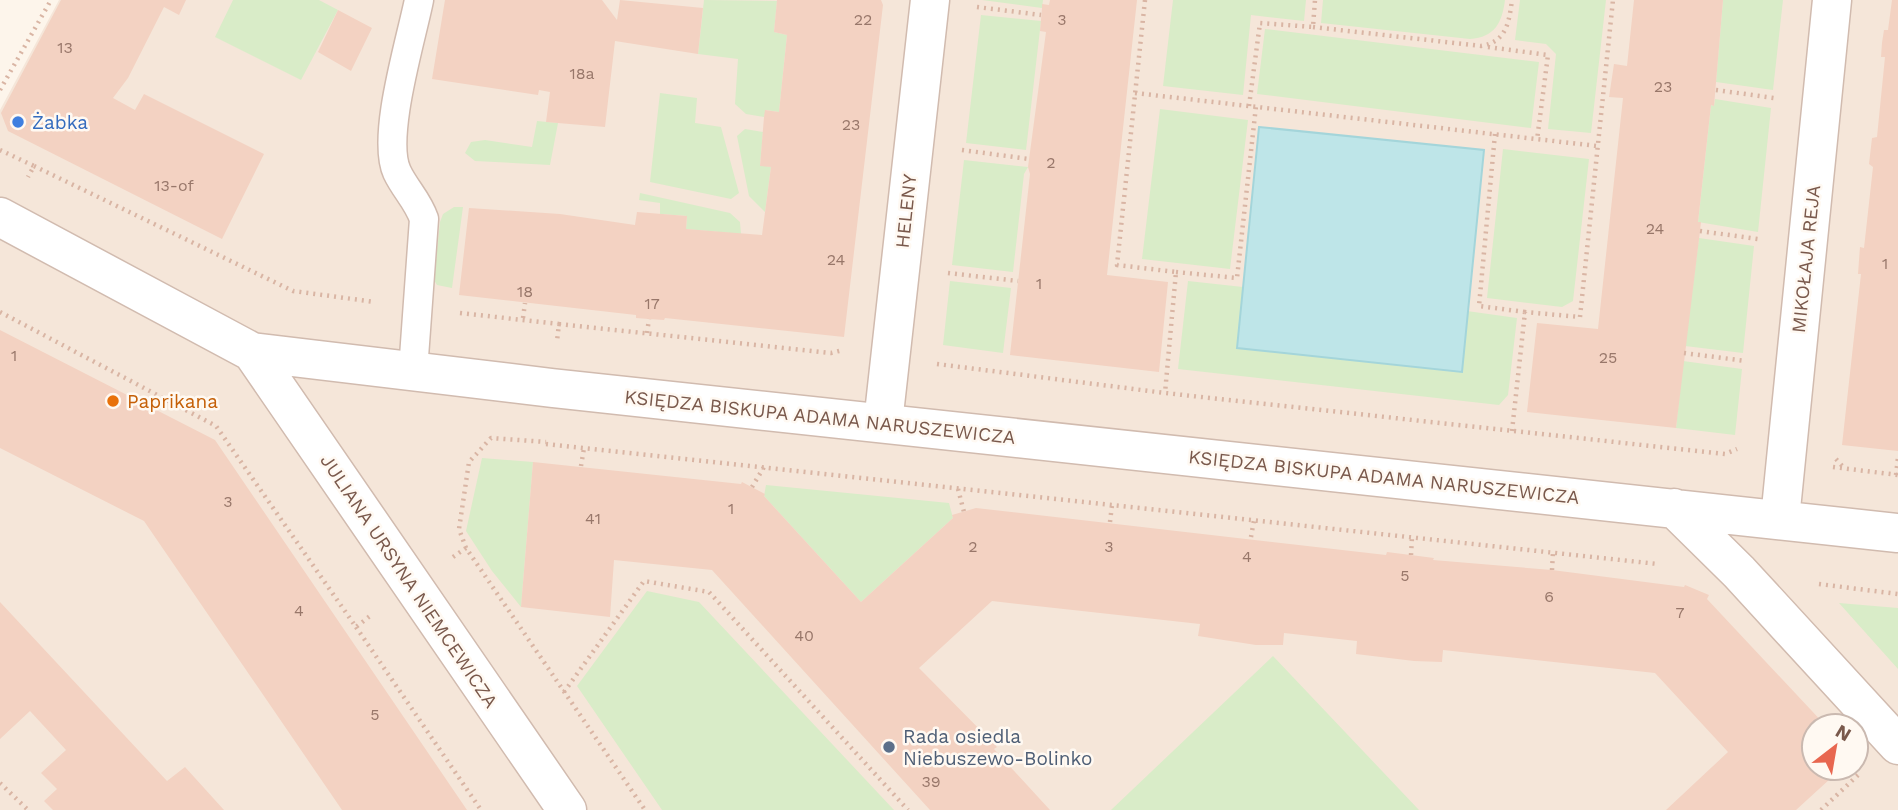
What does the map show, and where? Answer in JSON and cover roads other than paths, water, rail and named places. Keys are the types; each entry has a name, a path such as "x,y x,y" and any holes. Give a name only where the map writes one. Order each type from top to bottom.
{"street":[{"name":"HELENY","path":"883,423 929,0"},
{"name":"MIKOŁAJA REJA","path":"1780,519 1832,0"},
{"name":"KSIĘDZA BISKUPA ADAMA NARUSZEWICZA","path":"0,217 252,352 1898,533"},
{"name":"JULIANA URSYNA NIEMCEWICZA","path":"252,352 567,810"},
{"path":"1674,508 1739,572 1898,746"}],"lane":[{"path":"413,371 424,219 418,201 397,172 391,135 419,0"}],"water":[{"path":"1259,127 1484,150 1462,372 1237,348"}],"place":[{"name":"Żabka","path":"18,122"},
{"name":"Paprikana","path":"113,401"},
{"name":"Rada osiedla Niebuszewo-Bolinko","path":"889,747"}]}
